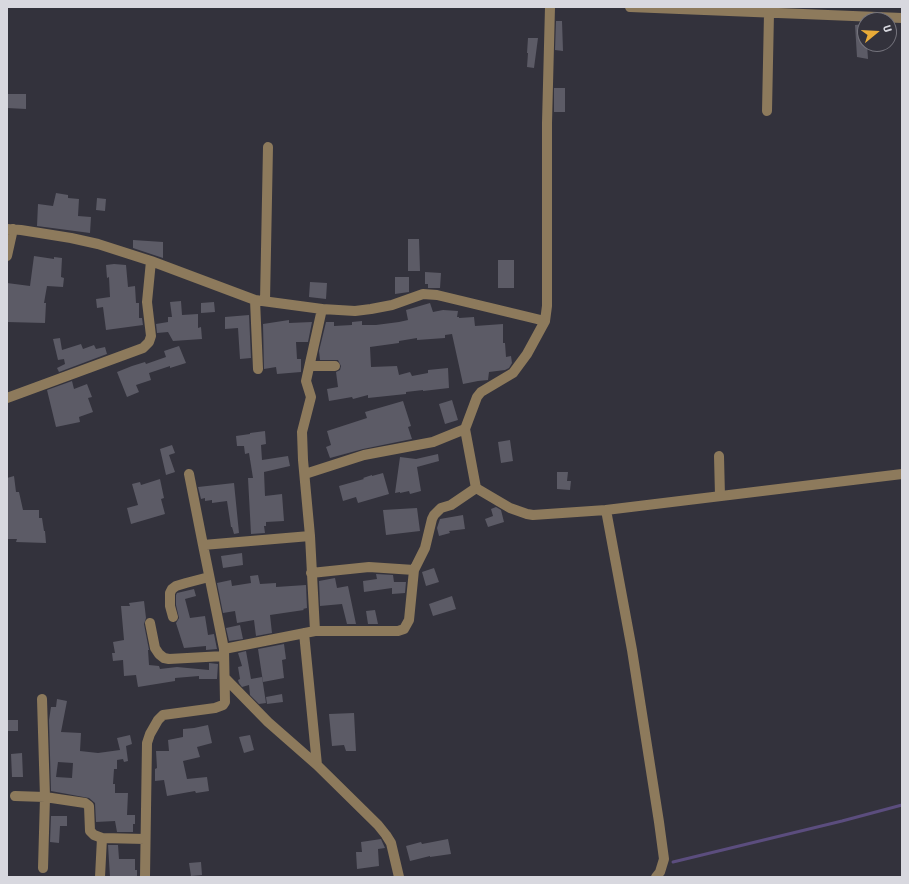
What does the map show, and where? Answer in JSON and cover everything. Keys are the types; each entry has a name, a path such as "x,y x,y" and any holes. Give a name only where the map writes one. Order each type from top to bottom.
{"street":[{"path":"550,7 547,123 547,306 545,321 527,354 513,373 481,392 476,397 465,430 476,488 510,508 533,515 606,510 902,474"},
{"path":"630,7 902,18"},
{"path":"768,111 769,13"},
{"path":"258,369 268,147"},
{"path":"7,256 10,229 71,238 98,244 151,261 260,301 322,309 355,311 392,305 423,294 430,294 545,321"},
{"path":"7,398 143,348 149,342 151,336 148,302 151,261"},
{"path":"315,631 310,536 302,432 311,397 306,381 322,309"},
{"path":"310,366 334,366"},
{"path":"305,474 364,455 433,442 465,430"},
{"path":"719,456 720,496"},
{"path":"145,877 147,743 150,734 158,720 163,715 215,708 223,705 225,702 224,652 189,474"},
{"path":"150,623 156,648 159,654 169,660 224,652 315,631 398,631 404,629 409,620 414,570 423,554 434,515 442,508 451,505 476,488"},
{"path":"606,510 632,650 659,822 664,860 660,872 656,877"},
{"path":"202,545 310,536"},
{"path":"311,573 369,567 414,570"},
{"path":"173,617 170,606 170,593 172,589 186,583 209,577"},
{"path":"304,633 317,765"},
{"path":"225,678 268,722 317,765 378,825 391,843 399,877"},
{"path":"42,699 45,797 43,868"},
{"path":"15,796 45,797 83,802 88,806 90,831 94,835 102,838 145,839"},
{"path":"100,877 102,838"}],"building":[{"path":"556,21 562,21 563,51 555,50"},
{"path":"855,25 857,25 857,52 868,52 868,59 857,57"},
{"path":"528,38 538,38 534,68 527,67"},
{"path":"554,88 565,88 565,112 554,112"},
{"path":"7,94 26,94 26,109 7,108"},
{"path":"56,193 68,195 68,198 79,199 78,216 91,217 90,233 37,226 38,204 53,206"},
{"path":"97,198 106,199 105,211 96,210"},
{"path":"408,239 419,239 420,271 408,271"},
{"path":"133,240 163,242 163,258 133,248"},
{"path":"34,256 54,259 54,257 62,258 61,277 64,278 63,287 47,286 44,303 46,303 45,323 7,322 7,283 30,286"},
{"path":"498,260 514,260 514,288 498,288"},
{"path":"106,265 126,265 128,287 135,286 136,303 139,303 139,318 142,318 143,325 106,330 103,307 97,308 96,299 110,297 109,277 107,278"},
{"path":"425,272 441,273 440,288 428,288 428,284 425,284"},
{"path":"395,277 409,277 409,292 395,294"},
{"path":"310,282 327,283 326,299 309,297"},
{"path":"181,301 182,315 198,314 198,328 201,327 202,339 173,341 168,332 157,333 156,324 168,322 168,317 172,317 170,302"},
{"path":"214,302 215,312 201,313 201,303"},
{"path":"430,303 433,312 443,310 458,311 457,317 459,318 474,317 475,326 503,324 503,343 505,343 506,357 511,356 512,363 509,368 489,372 488,380 463,384 452,334 445,335 445,338 417,340 417,338 399,341 399,343 370,347 371,367 397,366 399,375 410,372 412,376 428,373 428,370 448,368 449,388 406,392 406,394 368,398 368,395 353,399 352,397 329,401 327,389 338,387 336,372 340,370 341,366 338,360 320,360 319,351 326,322 334,322 334,326 352,325 352,322 362,321 362,325 399,322 408,320 406,310"},
{"path":"249,315 251,358 240,359 238,328 225,329 225,317"},
{"path":"289,320 289,323 312,322 308,342 296,342 297,359 301,359 301,372 277,374 276,367 264,369 263,324"},
{"path":"60,338 62,350 81,344 83,349 94,345 96,349 105,347 107,354 59,372 57,368 65,364 64,359 58,360 53,339"},
{"path":"179,346 186,363 170,368 170,366 149,373 151,380 136,385 139,392 127,397 117,372 145,362 146,364 166,357 164,351"},
{"path":"72,381 74,389 87,384 92,397 88,398 93,412 79,417 80,422 56,427 47,390"},
{"path":"452,400 458,420 445,424 439,404"},
{"path":"403,401 411,426 408,427 412,439 363,449 330,458 326,447 331,445 327,431 367,418 365,412"},
{"path":"265,431 266,444 261,445 262,460 288,456 290,466 264,472 265,496 282,494 284,521 266,522 266,526 264,526 265,533 251,534 248,478 253,478 249,453 245,454 244,446 237,446 236,436"},
{"path":"510,440 513,461 501,463 498,442"},
{"path":"172,445 175,453 169,455 175,472 166,475 160,449"},
{"path":"438,454 439,461 417,467 421,491 410,494 409,491 395,493 400,457 416,459"},
{"path":"557,472 568,472 567,481 571,481 570,490 557,489"},
{"path":"383,473 389,494 358,503 356,497 343,501 339,486"},
{"path":"14,476 16,492 19,492 23,510 39,510 39,518 42,518 46,543 16,542 17,539 7,539 7,478"},
{"path":"160,479 164,498 161,499 165,514 131,524 127,508 138,505 132,484 140,482 141,485"},
{"path":"234,483 239,533 234,534 231,527 227,501 212,503 212,500 205,501 205,498 201,499 198,487"},
{"path":"496,507 501,510 504,522 488,527 485,519 493,516 491,509"},
{"path":"417,508 420,531 386,535 383,510"},
{"path":"463,515 465,529 449,531 450,533 439,536 437,528 440,519"},
{"path":"242,553 243,565 223,568 221,556"},
{"path":"434,568 439,582 426,586 422,572"},
{"path":"376,574 393,575 394,582 406,582 405,593 392,594 392,588 364,592 363,581 377,579"},
{"path":"258,575 260,584 276,583 276,587 306,585 307,608 303,609 304,610 270,615 272,633 256,636 254,620 237,623 235,611 223,613 217,583 231,580 232,586 251,583 250,576"},
{"path":"335,578 337,588 348,586 356,624 347,624 342,604 320,606 319,581"},
{"path":"194,589 196,596 185,599 190,618 205,616 208,635 214,634 217,649 206,650 206,646 184,648 176,623 179,618 176,605 176,595 177,593"},
{"path":"452,596 456,609 433,616 429,604"},
{"path":"144,601 146,618 144,624 149,650 149,665 159,666 160,669 177,667 209,670 209,663 218,664 217,679 199,679 199,676 175,678 175,681 138,687 136,675 124,676 123,660 113,661 112,653 115,653 113,642 124,640 121,606 130,606 129,603"},
{"path":"375,610 378,624 368,624 366,611"},
{"path":"240,625 243,639 229,641 226,628"},
{"path":"284,644 286,659 282,660 284,678 263,682 258,649"},
{"path":"246,651 251,679 262,677 266,703 259,704 250,695 249,685 242,687 239,683 238,680 240,679 238,667 242,666 238,653"},
{"path":"282,694 283,702 267,704 266,697"},
{"path":"57,699 67,701 61,732 81,733 80,751 98,753 120,750 117,738 130,735 132,744 126,746 128,761 124,762 123,759 117,760 117,769 114,769 113,784 115,784 115,793 128,793 127,815 135,815 133,832 117,832 115,821 96,822 95,803 89,798 51,791 49,720 51,707 56,707","holes":["58,762 73,763 72,778 56,777"]},
{"path":"354,713 356,751 346,751 344,745 332,746 329,714"},
{"path":"7,720 18,720 18,731 7,731"},
{"path":"208,725 212,743 197,747 200,757 183,761 187,779 207,777 209,791 196,793 195,791 167,796 164,780 155,781 155,769 157,768 156,751 169,751 168,740 183,737 183,729"},
{"path":"250,735 254,750 244,753 239,737"},
{"path":"22,753 23,777 12,777 11,754"},
{"path":"51,816 67,816 67,826 60,826 59,843 50,842"},
{"path":"381,839 385,848 378,849 379,866 357,869 356,852 362,852 361,842"},
{"path":"448,839 451,854 430,856 410,861 406,846 421,842 422,844"},
{"path":"108,845 118,845 119,859 135,859 135,870 137,870 137,877 110,877"},
{"path":"201,862 202,875 191,876 189,863"}],"waterway":[{"path":"673,862 902,805"}]}
